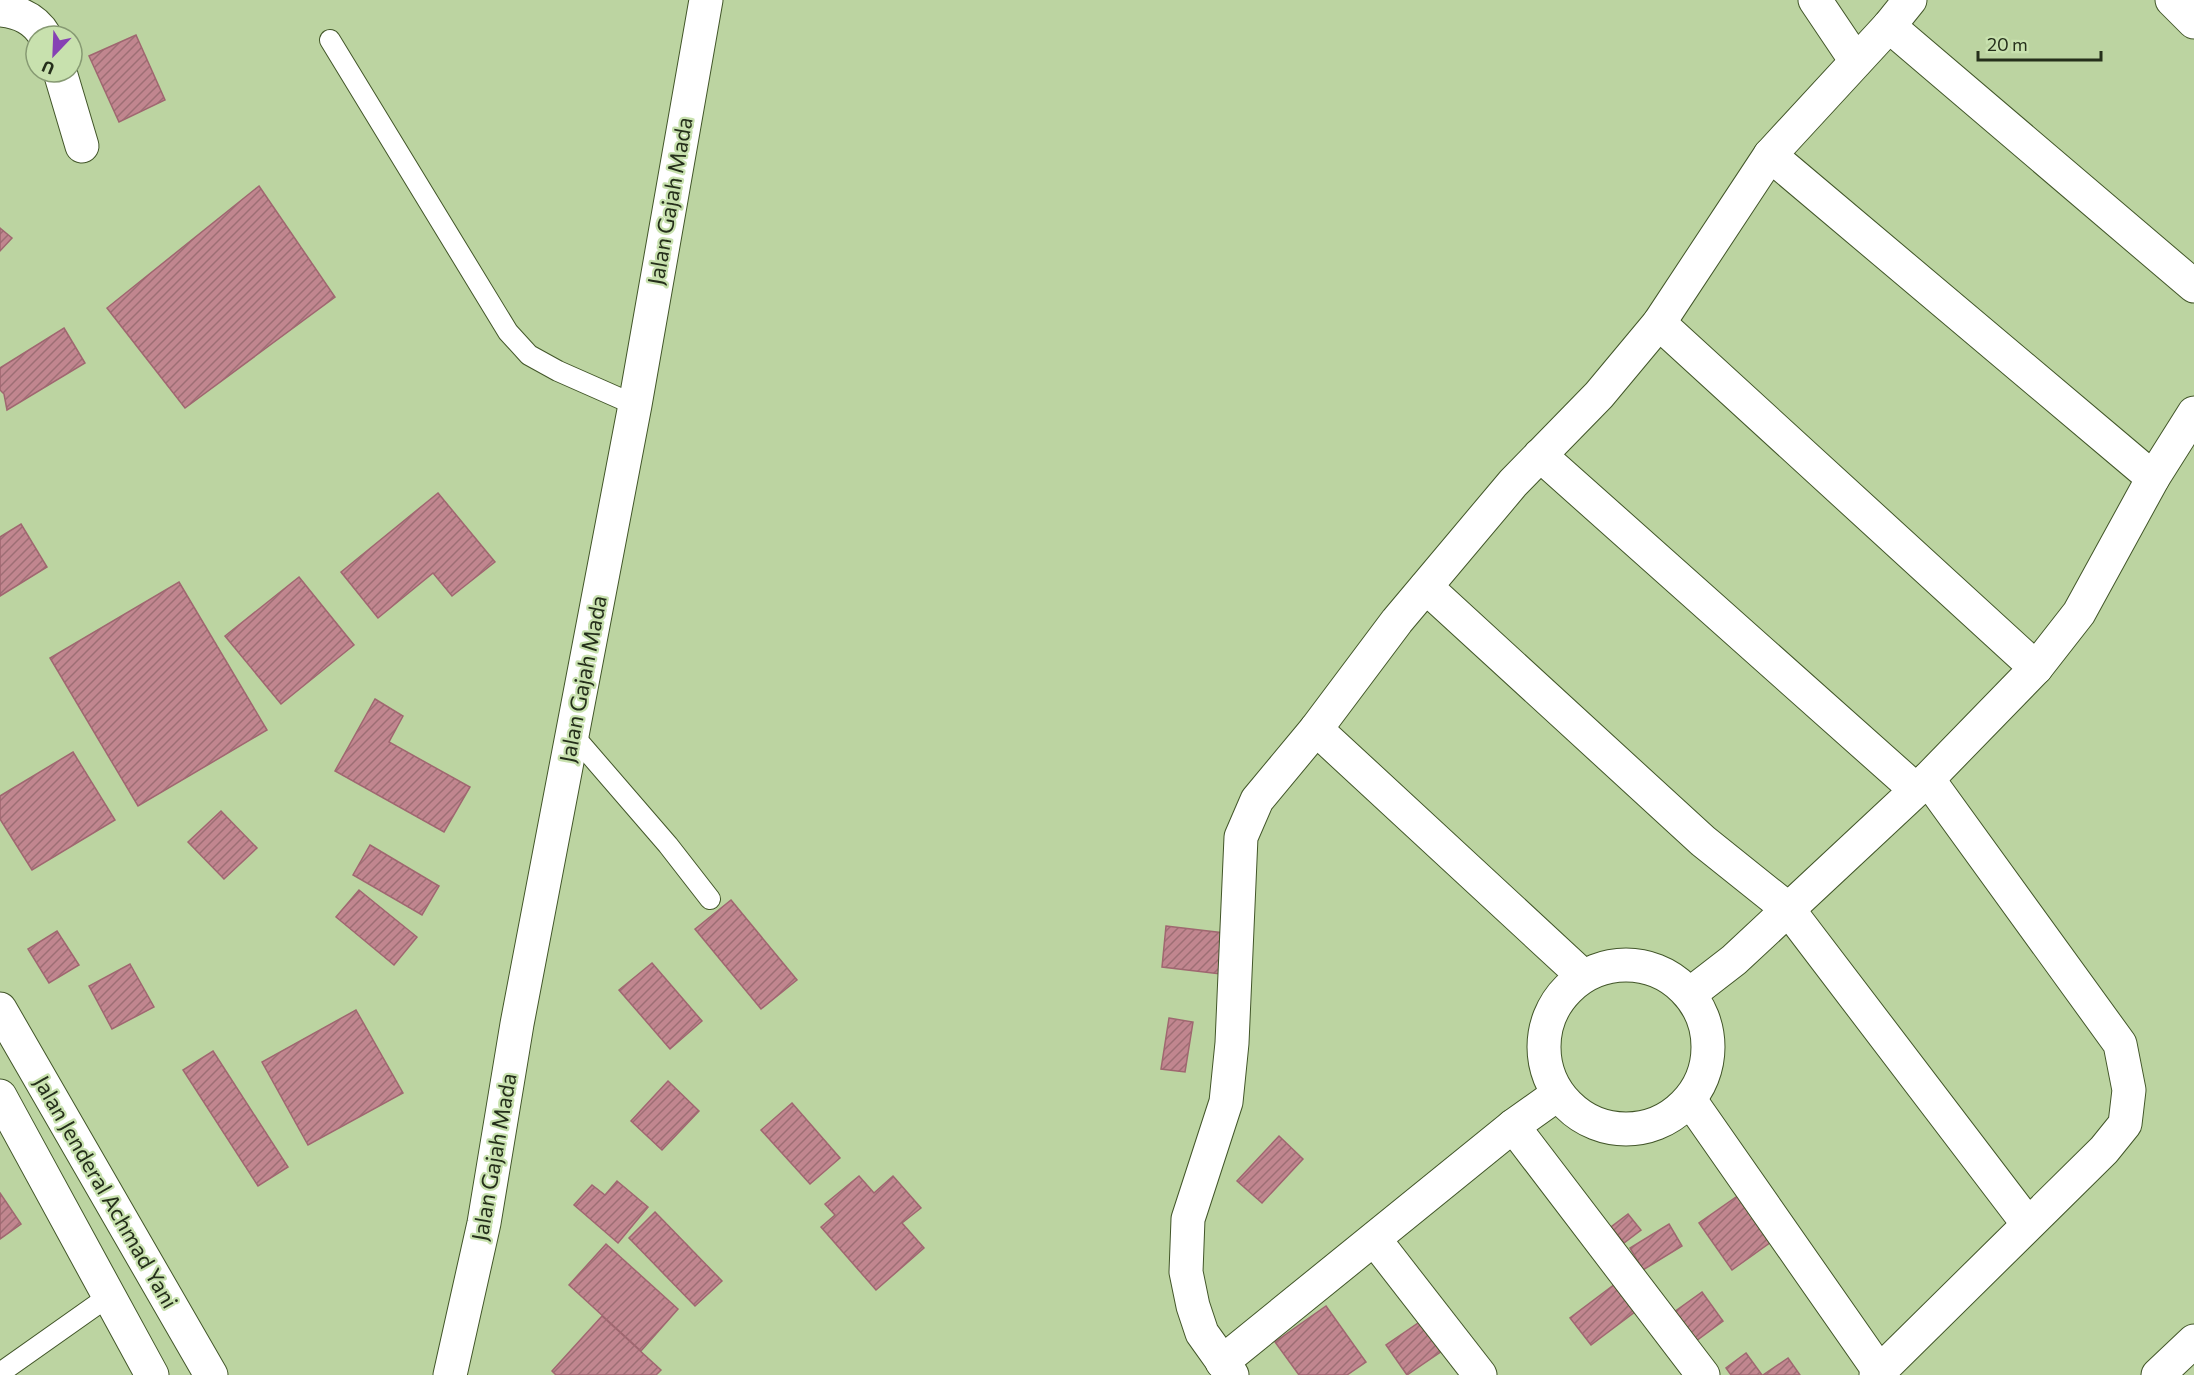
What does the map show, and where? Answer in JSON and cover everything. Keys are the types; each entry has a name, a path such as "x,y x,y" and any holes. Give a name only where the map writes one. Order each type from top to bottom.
{"street":[{"name":"Jalan Gajah Mada","path":"449,1371 484,1223 517,1024 635,405 706,0"},
{"path":"1815,0 1857,61"},
{"path":"1558,1094 1513,1126 1375,1240 1227,1369 1202,1333 1193,1305 1186,1272 1188,1219 1226,1102 1232,1043 1241,837 1257,800 1316,729 1397,621 1513,483 1599,395 1659,323 1770,155 1889,26 1910,0"},
{"path":"2172,0 2194,22"},
{"path":"0,10 16,12 38,24"},
{"path":"1889,26 2194,286"},
{"path":"64,84 82,146"},
{"path":"1770,155 2153,478"},
{"path":"1659,323 2036,668"},
{"path":"1690,994 1734,960 1922,784 2036,668 2079,613 2153,478 2192,419"},
{"path":"1540,455 1922,784 2120,1044 2130,1090 2126,1124 2104,1150 1879,1374 1690,1100"},
{"path":"1426,587 1703,841 1788,909 2028,1224"},
{"path":"1316,729 1582,976"},
{"path":"1640,965 1668,975 1690,994 1705,1019 1710,1047 1704,1075 1690,1100 1660,1123 1623,1130 1586,1120 1558,1094 1544,1063 1545,1030 1558,999 1582,976 1610,966 1640,965"},
{"name":"Jalan Jenderal Achmad Yani","path":"0,1009 211,1375"},
{"path":"0,1096 152,1375"},
{"path":"1513,1126 1703,1375"},
{"path":"1375,1240 1480,1375"},
{"path":"2158,1375 2194,1341"}],"lane":[{"path":"330,40 508,332 529,355 558,371 635,405"},
{"path":"573,735 668,844 710,899"},
{"path":"0,1373 109,1296"}],"building":[{"path":"136,35 165,100 119,122 89,56"},
{"path":"259,186 335,297 185,408 107,308"},
{"path":"0,228 12,238 0,251"},
{"path":"64,328 85,363 7,410 4,394 0,390 0,368"},
{"path":"438,493 495,562 452,596 433,573 378,618 341,572"},
{"path":"21,524 47,567 0,596 0,537"},
{"path":"299,577 354,645 281,704 225,636"},
{"path":"179,582 267,730 138,806 50,658"},
{"path":"375,699 403,716 389,742 470,787 444,832 335,771"},
{"path":"73,752 115,820 32,870 0,819 0,796"},
{"path":"221,811 257,848 224,879 188,842"},
{"path":"370,845 439,886 422,915 353,875"},
{"path":"359,890 417,937 394,965 336,917"},
{"path":"731,900 797,980 761,1009 695,929"},
{"path":"1166,926 1233,934 1229,975 1162,967"},
{"path":"57,931 79,965 49,983 28,949"},
{"path":"652,963 702,1021 670,1049 619,990"},
{"path":"130,964 154,1007 112,1029 89,986"},
{"path":"356,1010 403,1093 308,1145 262,1062"},
{"path":"1169,1018 1193,1022 1185,1072 1161,1069"},
{"path":"213,1051 288,1167 258,1186 183,1070"},
{"path":"668,1081 699,1111 662,1150 631,1121"},
{"path":"792,1103 840,1158 810,1184 761,1130"},
{"path":"1279,1136 1303,1159 1262,1203 1237,1181"},
{"path":"859,1176 874,1193 893,1176 921,1208 902,1223 924,1248 876,1290 821,1227 835,1215 825,1204"},
{"path":"617,1181 648,1207 618,1243 574,1205 592,1185 605,1195"},
{"path":"1746,1190 1778,1237 1732,1270 1699,1223"},
{"path":"0,1193 21,1224 0,1239"},
{"path":"655,1212 722,1281 695,1306 629,1238"},
{"path":"1628,1214 1641,1230 1624,1243 1611,1227"},
{"path":"1669,1224 1682,1246 1643,1270 1630,1248"},
{"path":"606,1244 678,1309 641,1351 569,1285"},
{"path":"1615,1284 1636,1311 1591,1345 1570,1318"},
{"path":"1702,1292 1723,1321 1692,1344 1670,1315"},
{"path":"1326,1306 1366,1362 1347,1375 1299,1375 1275,1342"},
{"path":"602,1316 661,1370 656,1375 556,1375 552,1371"},
{"path":"1421,1321 1442,1351 1407,1375 1386,1345"},
{"path":"1746,1353 1762,1375 1731,1375 1726,1368"},
{"path":"1788,1358 1800,1375 1763,1375"}]}
